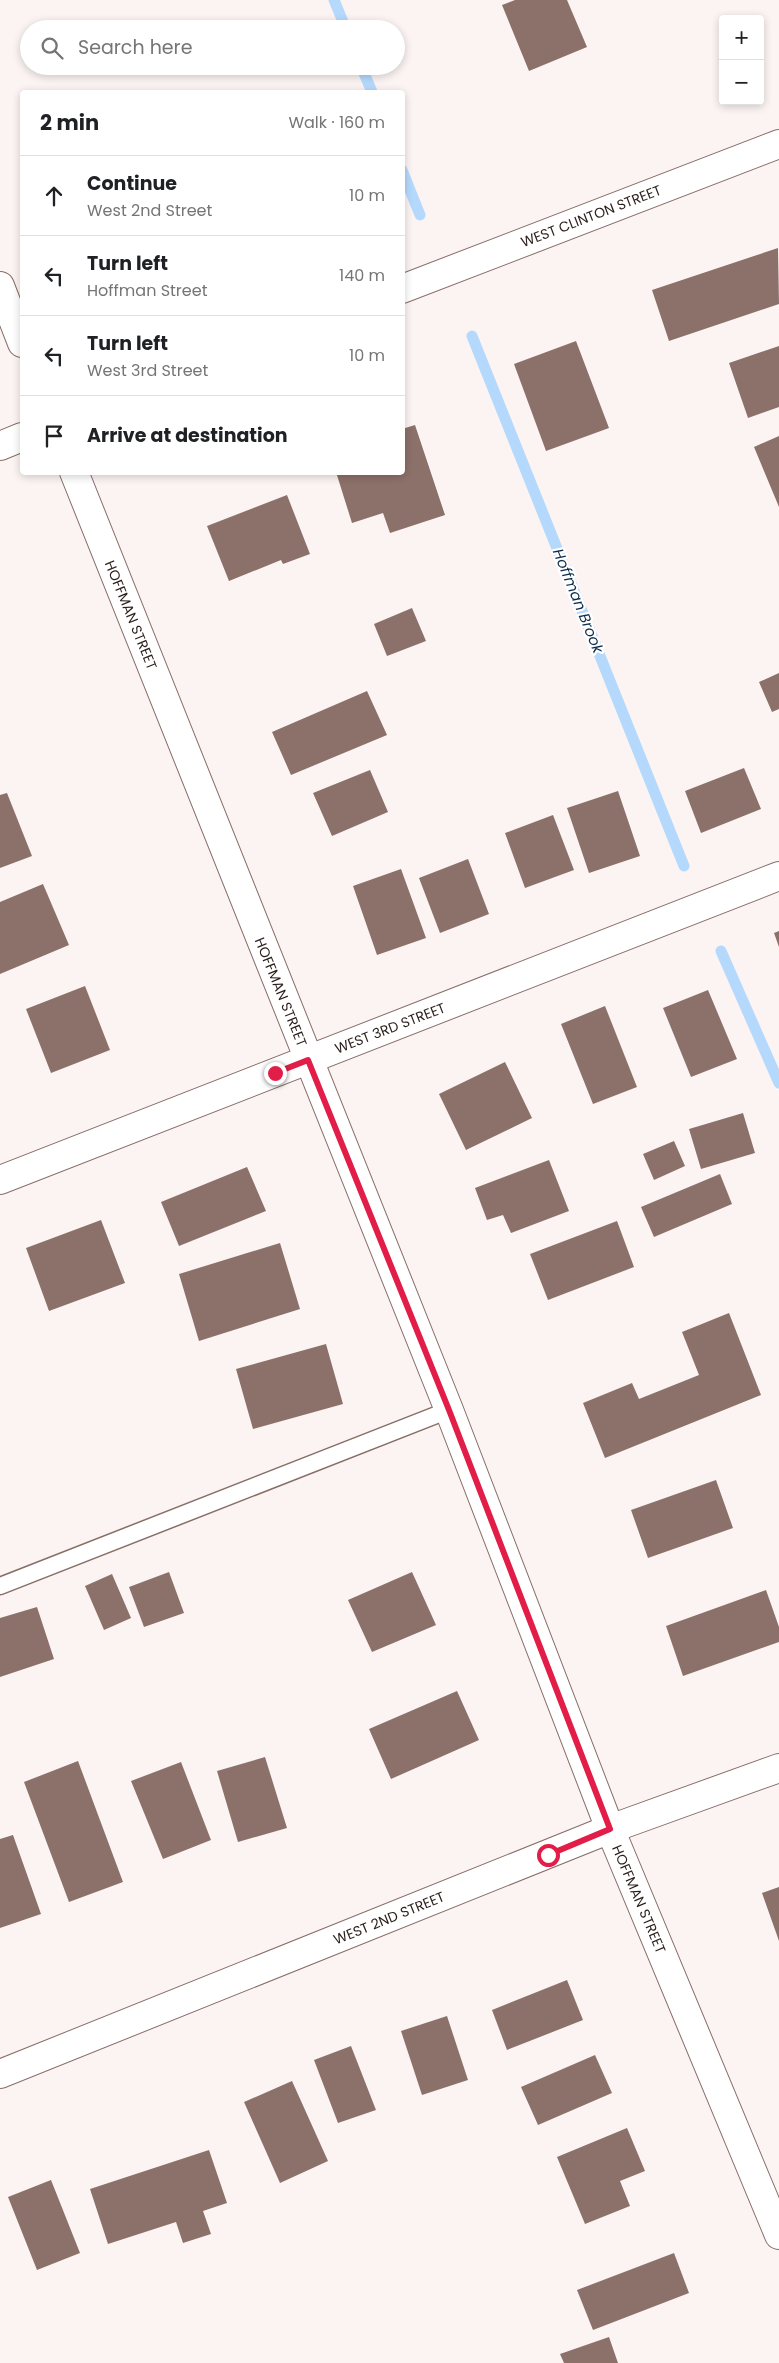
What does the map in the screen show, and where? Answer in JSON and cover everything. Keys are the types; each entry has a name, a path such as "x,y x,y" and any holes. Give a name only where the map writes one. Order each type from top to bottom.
{"street":[{"name":"WEST CLINTON STREET","path":"405,288 779,144"},
{"path":"0,286 20,338"},
{"path":"0,446 20,438"},
{"name":"HOFFMAN STREET","path":"75,475 449,1410 610,1829 779,2234"},
{"name":"WEST 3RD STREET","path":"0,1180 779,876"},
{"name":"WEST 2ND STREET","path":"0,2074 610,1829 779,1768"}],"lane":[{"path":"0,1586 449,1410"}],"building":[{"path":"515,0 567,0 587,47 529,71 502,5"},
{"path":"778,248 779,304 669,341 652,290"},
{"path":"576,341 609,428 546,451 514,364"},
{"path":"779,346 779,407 748,418 729,363"},
{"path":"415,425 445,515 390,533 383,513 352,523 337,475 405,475 405,428"},
{"path":"779,436 779,507 754,447"},
{"path":"287,495 310,554 283,564 281,560 229,581 207,526"},
{"path":"412,608 426,641 387,656 374,624"},
{"path":"779,673 779,709 772,712 759,682"},
{"path":"367,691 387,735 291,775 272,732"},
{"path":"744,768 761,809 701,833 685,791"},
{"path":"370,770 388,812 332,836 313,793"},
{"path":"618,791 640,856 589,873 567,808"},
{"path":"7,793 32,856 0,868 0,795"},
{"path":"553,815 574,870 525,888 505,833"},
{"path":"468,859 489,914 440,933 419,878"},
{"path":"401,869 426,938 377,955 353,886"},
{"path":"43,884 69,945 0,974 0,902"},
{"path":"779,931 779,947 774,933"},
{"path":"85,986 110,1050 51,1073 26,1009"},
{"path":"708,990 737,1059 691,1077 663,1008"},
{"path":"605,1006 637,1087 593,1104 561,1024"},
{"path":"505,1062 532,1118 466,1150 439,1094"},
{"path":"743,1113 755,1153 701,1169 689,1129"},
{"path":"674,1141 685,1166 654,1180 643,1154"},
{"path":"549,1160 569,1211 511,1233 503,1215 487,1220 475,1188"},
{"path":"247,1167 266,1211 179,1246 161,1202"},
{"path":"720,1174 732,1204 654,1237 641,1207"},
{"path":"101,1220 125,1283 49,1311 26,1248"},
{"path":"617,1221 634,1267 548,1300 530,1254"},
{"path":"280,1243 300,1309 199,1341 179,1274"},
{"path":"729,1313 761,1395 605,1458 583,1403 632,1383 639,1399 699,1375 682,1332"},
{"path":"326,1344 343,1404 253,1429 236,1369"},
{"path":"716,1480 733,1528 648,1558 631,1510"},
{"path":"169,1572 184,1613 144,1627 129,1587"},
{"path":"412,1572 436,1625 372,1652 348,1600"},
{"path":"112,1574 131,1618 104,1630 85,1586"},
{"path":"766,1590 779,1627 779,1642 683,1676 666,1626"},
{"path":"37,1607 54,1659 0,1677 0,1618"},
{"path":"457,1691 479,1740 391,1779 369,1729"},
{"path":"265,1757 287,1828 238,1842 217,1771"},
{"path":"78,1761 123,1882 69,1902 24,1782"},
{"path":"181,1762 211,1840 163,1859 131,1781"},
{"path":"13,1835 41,1914 0,1928 0,1839"},
{"path":"779,1887 779,1941 762,1893"},
{"path":"567,1980 583,2020 507,2050 492,2010"},
{"path":"447,2016 468,2080 422,2095 401,2031"},
{"path":"351,2046 376,2110 338,2123 314,2060"},
{"path":"595,2055 612,2093 538,2125 521,2087"},
{"path":"292,2081 328,2161 280,2183 244,2102"},
{"path":"627,2128 645,2171 620,2181 630,2206 585,2224 557,2157"},
{"path":"209,2150 227,2203 203,2211 211,2234 183,2243 176,2222 108,2244 90,2189"},
{"path":"51,2180 80,2253 37,2270 8,2197"},
{"path":"674,2253 689,2293 593,2330 577,2290"},
{"path":"609,2337 618,2363 564,2363 560,2354"}],"waterway":[{"name":"Hoffman Brook","path":"334,0 342,20"},
{"name":"Hoffman Brook","path":"365,75 371,90"},
{"name":"Hoffman Brook","path":"405,178 420,215"},
{"name":"Hoffman Brook","path":"472,336 684,866"},
{"name":"Hoffman Brook","path":"721,951 779,1083"}],"route":[{"path":"275,1073 308,1060 449,1410 610,1829 548,1855"}]}
